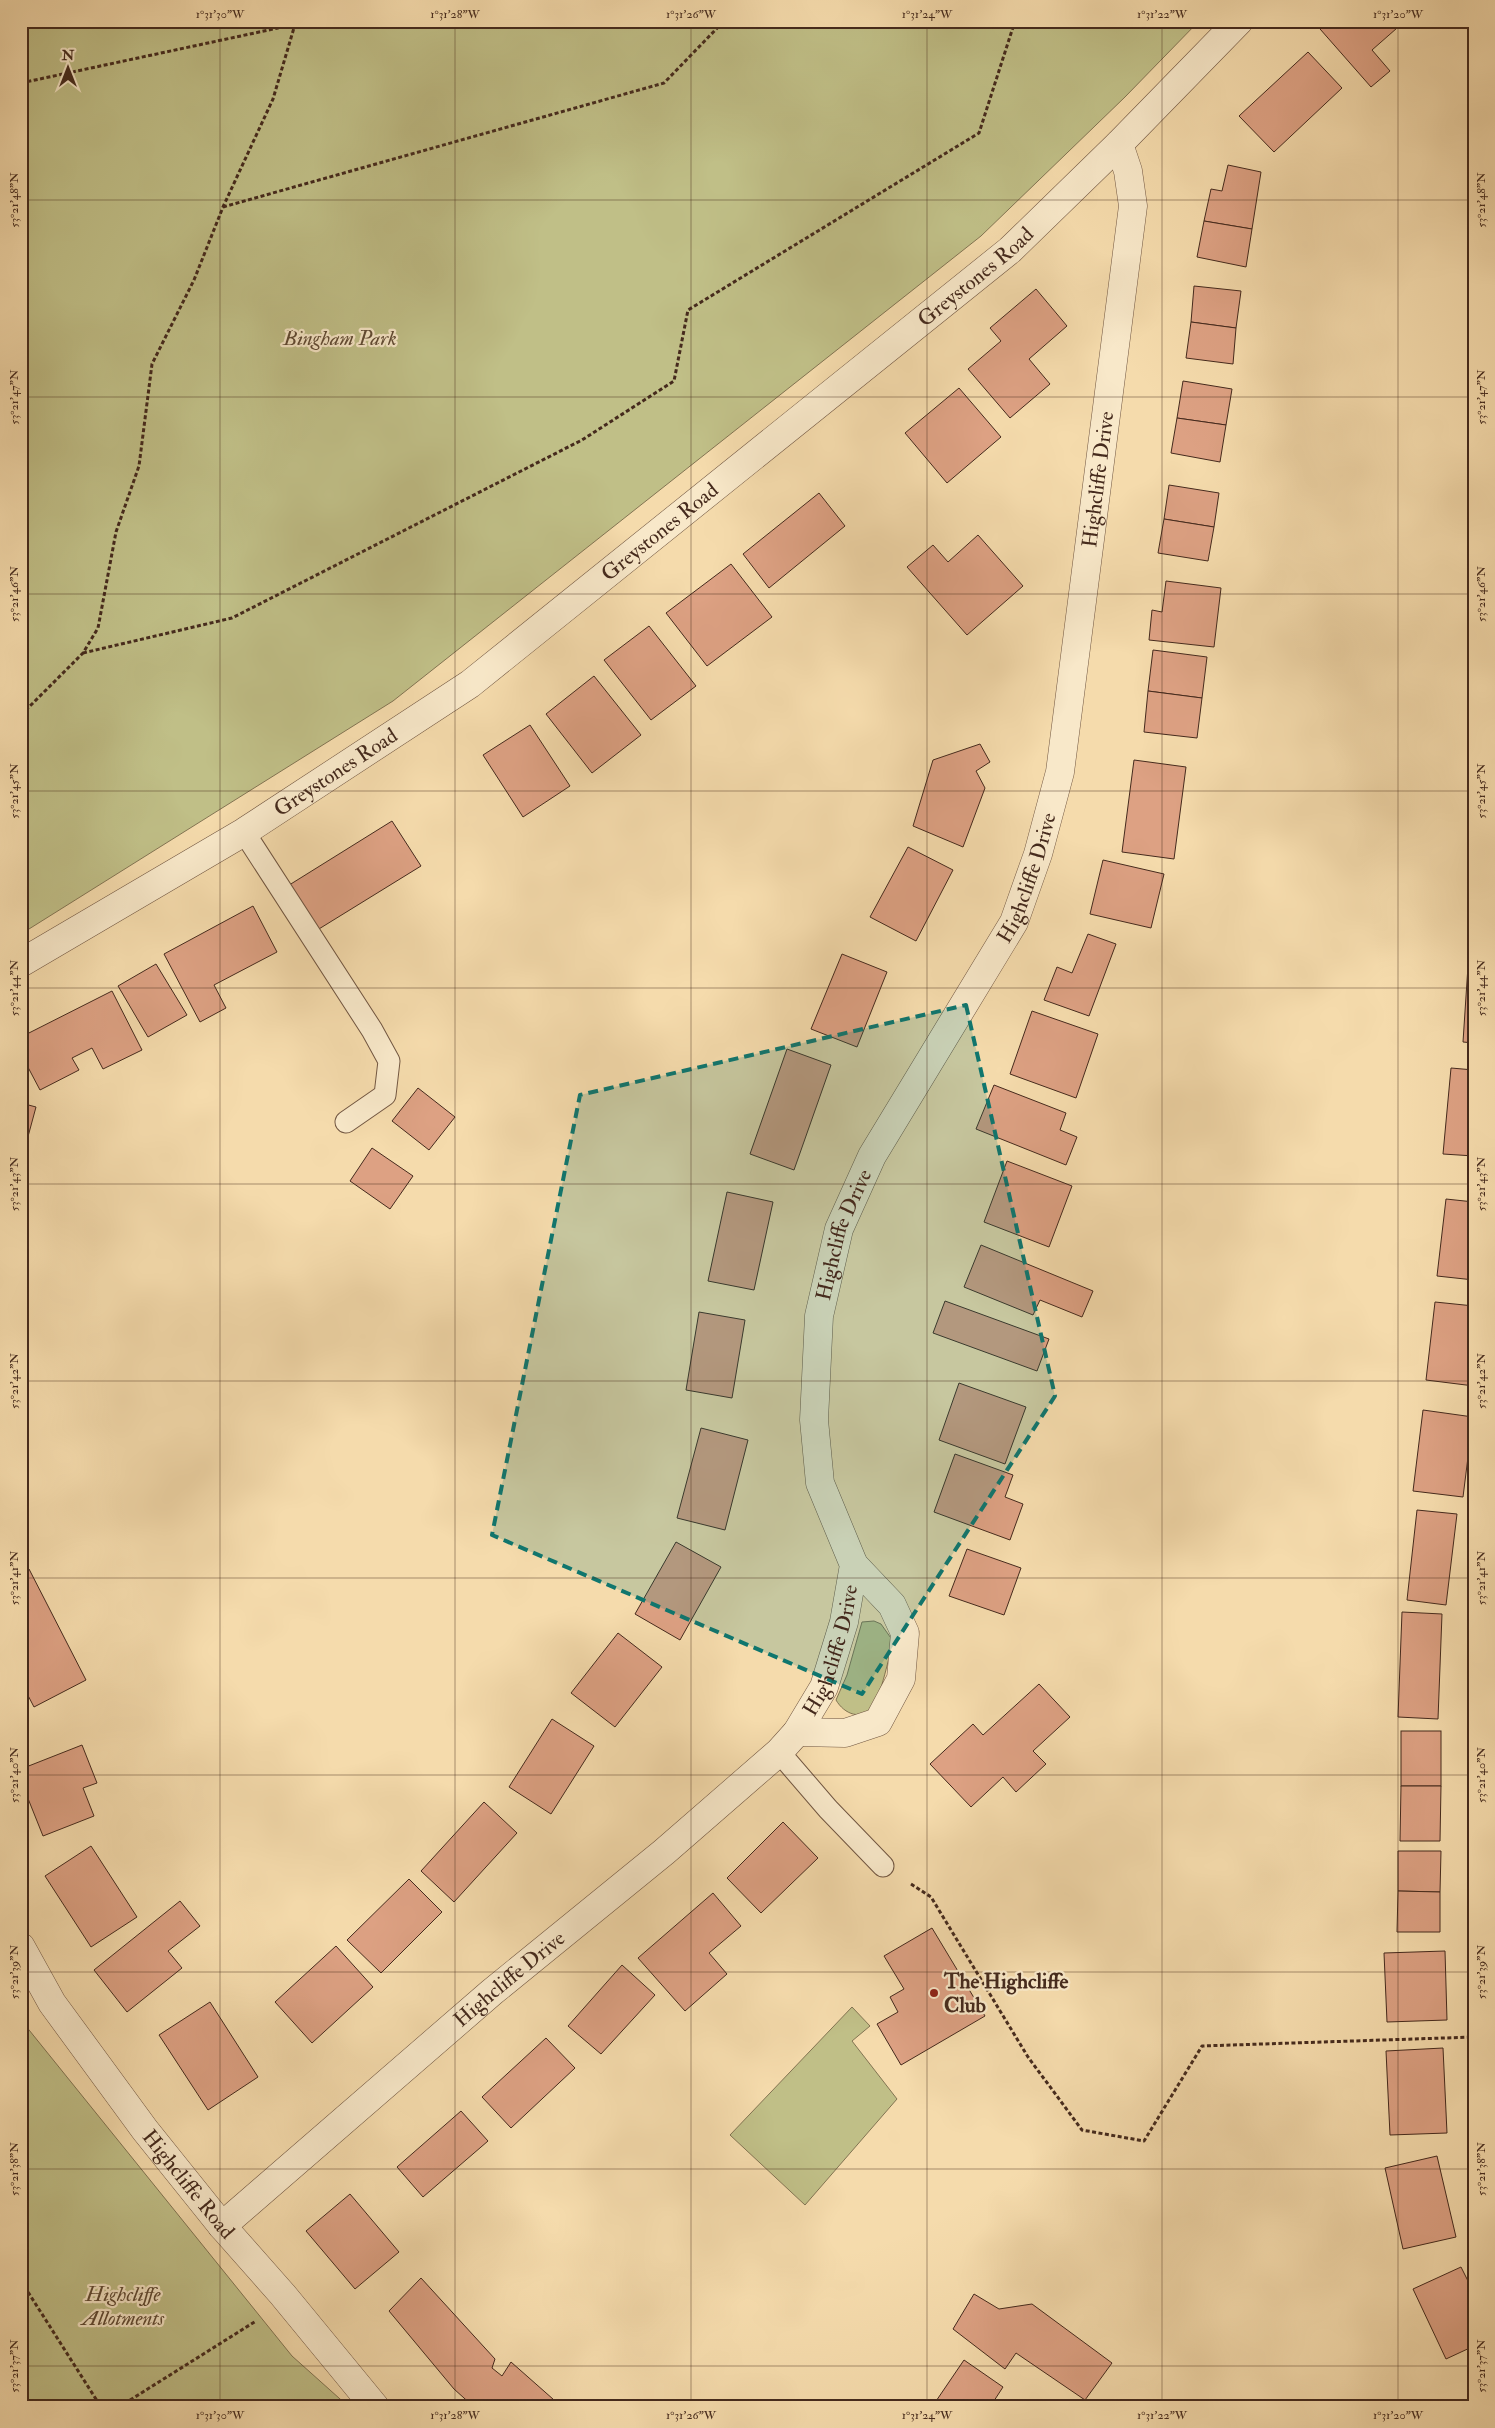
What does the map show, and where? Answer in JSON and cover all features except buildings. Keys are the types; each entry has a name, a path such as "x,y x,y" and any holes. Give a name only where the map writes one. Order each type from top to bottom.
{"street":[{"name":"Greystones Road","path":"21,964 244,832 470,684 1010,250 1239,21"},
{"name":"Highcliffe Drive","path":"797,1732 845,1733 878,1722 900,1679 905,1633 892,1605 854,1565 820,1483 814,1420 819,1316 839,1230 872,1156 1014,922 1038,854 1060,772 1133,206 1128,171 1118,144"},
{"name":"Highcliffe Drive","path":"222,2226 492,1992 664,1852 779,1752 797,1732 824,1688 835,1655 854,1565"},
{"name":"Highcliffe Road","path":"21,1947 52,2003 145,2130 222,2226 283,2295 375,2407"}],"lane":[{"path":"244,832 372,1030 389,1061 385,1095 346,1122"},
{"path":"779,1752 828,1809 883,1866"}],"path":[{"path":"21,84 278,28 291,21"},
{"path":"21,715 83,653 98,628 116,532 139,466 152,364 194,280 223,207 273,99 296,21"},
{"path":"223,207 664,83 724,21"},
{"path":"83,653 232,618 582,440 674,381 688,310 979,133 1015,21"},
{"path":"883,1866 931,1897 1028,2057 1082,2130 1144,2141 1202,2046 1474,2037"},
{"path":"21,2281 100,2407"},
{"path":"119,2407 254,2322 283,2295"}],"highlighted area":[{"path":"966,1005 1055,1396 862,1694 492,1535 580,1095"}],"green space":[{"name":"Bingham Park","path":"21,21 1199,21 1125,97 981,236 393,701 21,934"},
{"path":"874,1621 881,1624 893,1641 882,1685 874,1705 859,1715 848,1712 836,1700 847,1675 862,1622"},
{"path":"852,2007 870,2026 852,2041 897,2099 805,2205 730,2135"},
{"name":"Highcliffe Allotments","path":"21,2020 292,2356 349,2407 21,2407"}],"place":[{"name":"The Highcliffe Club","path":"934,1993"}]}
